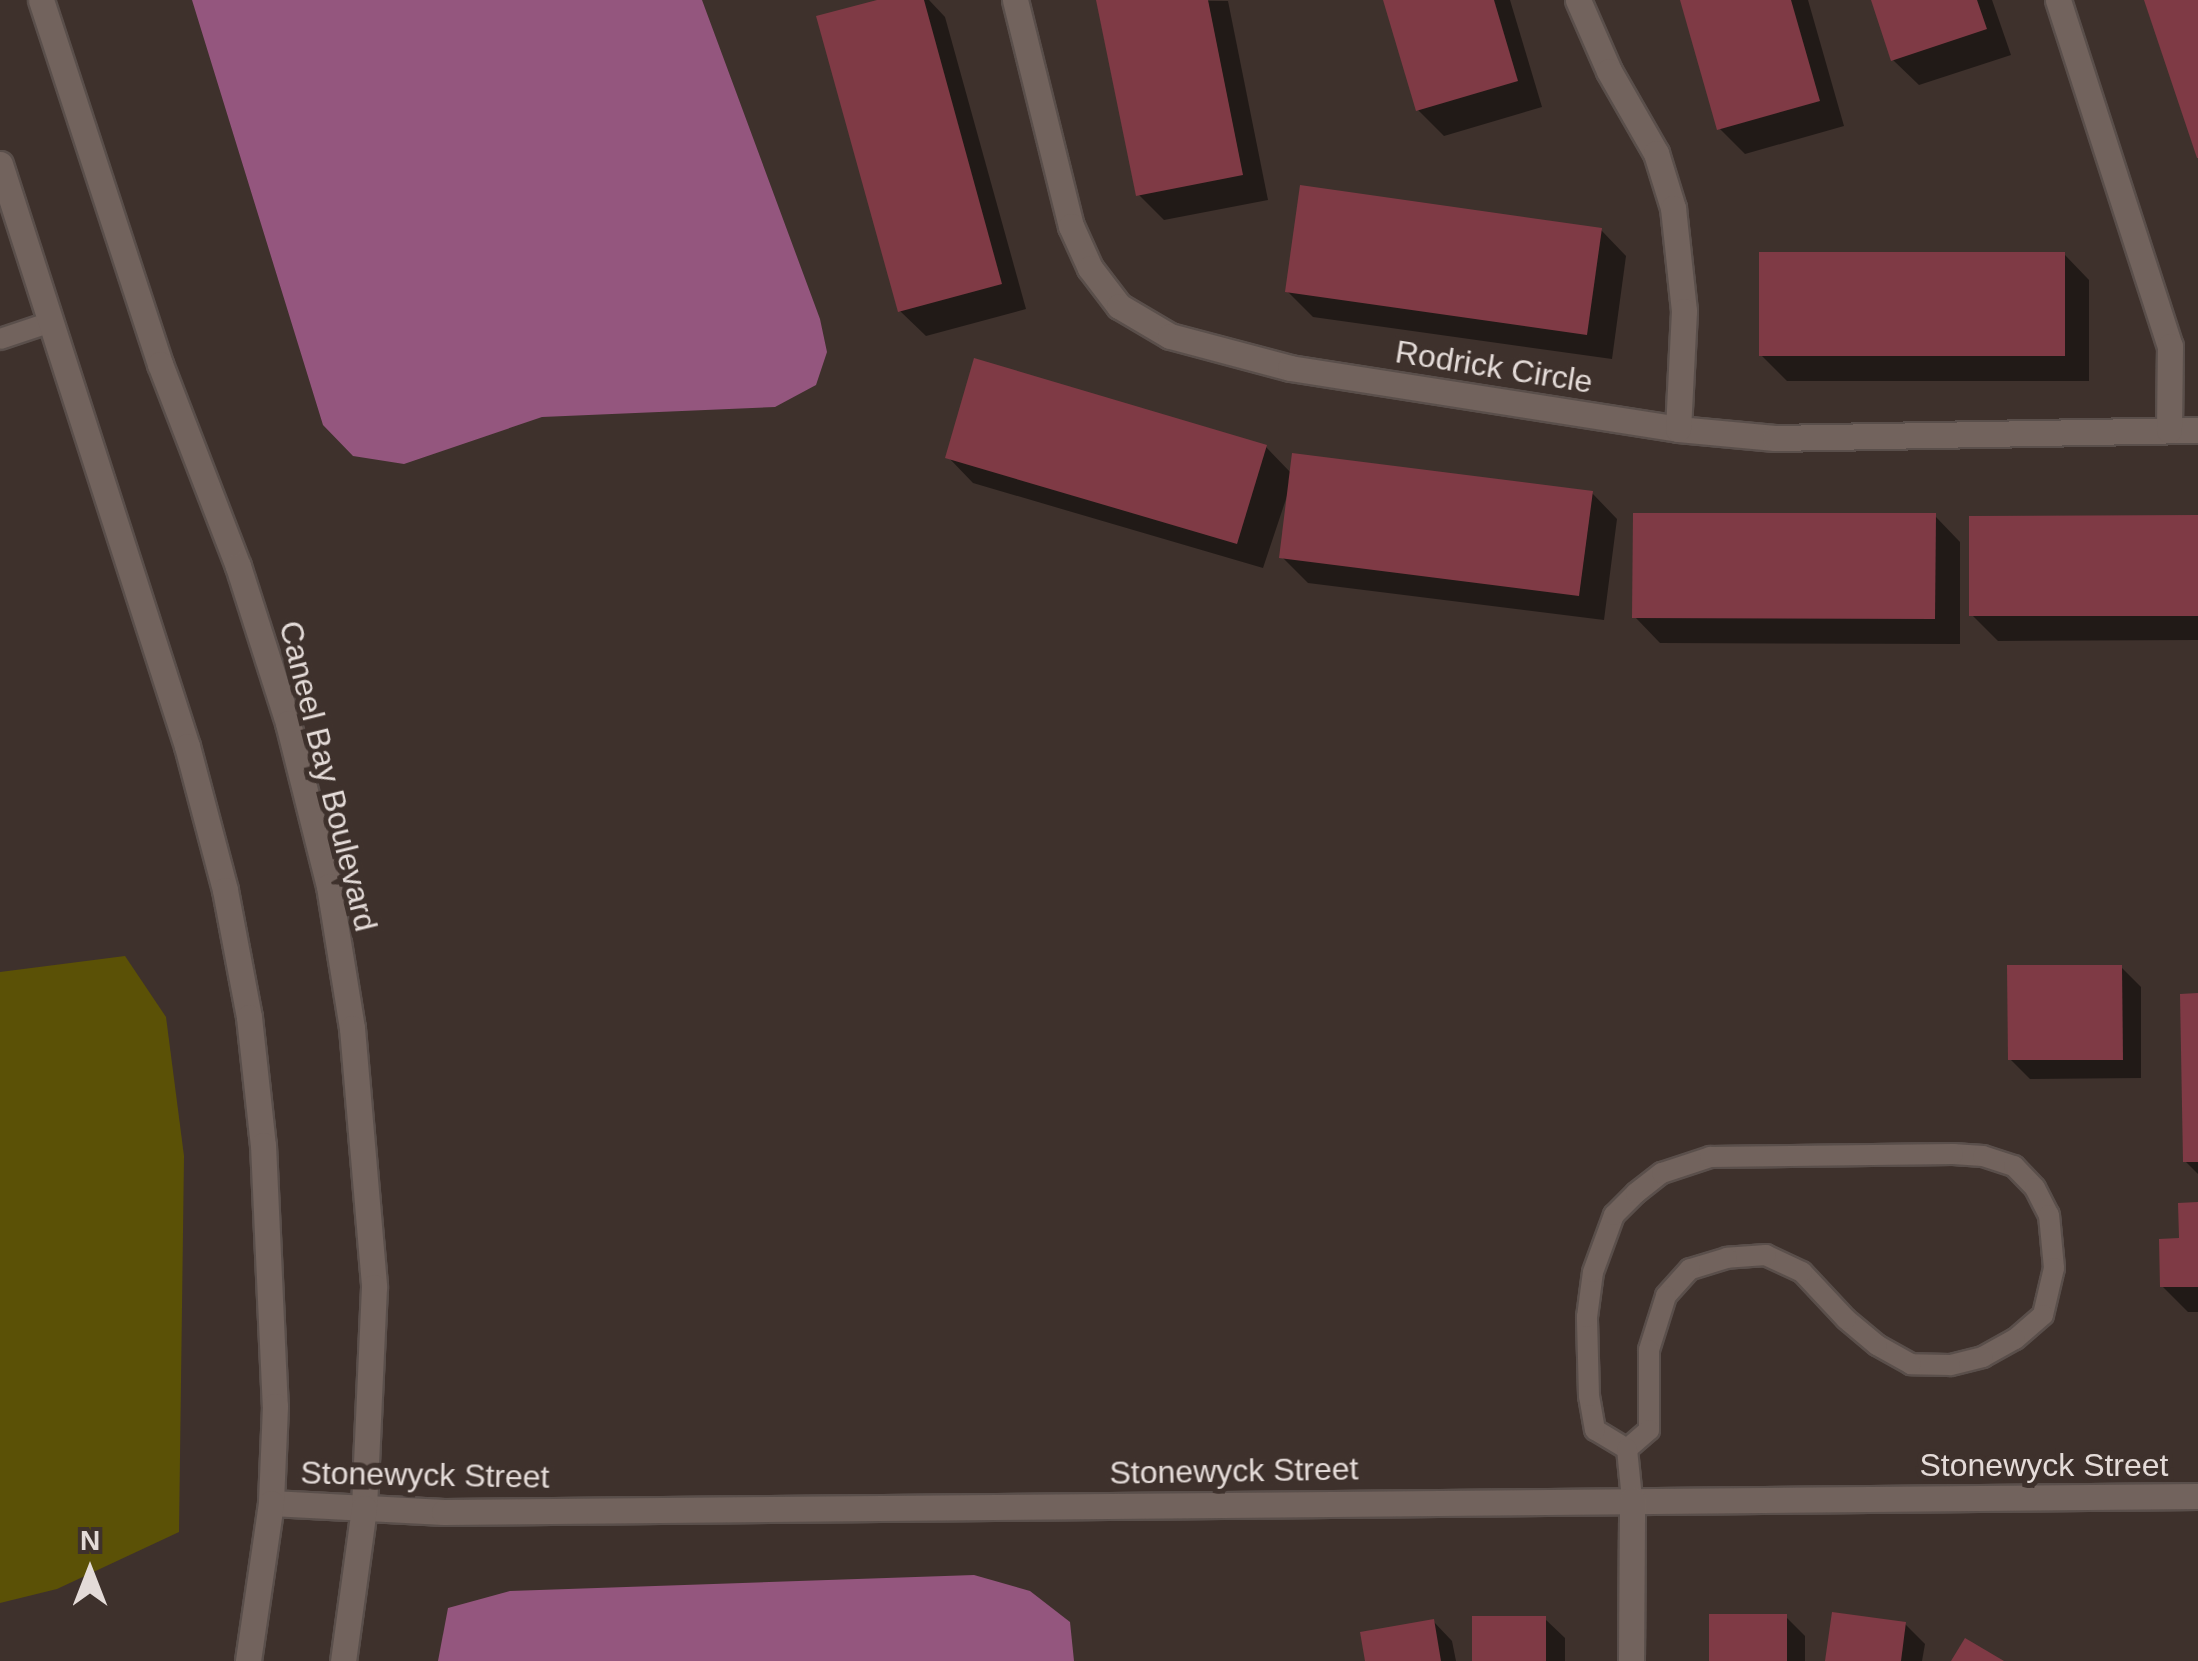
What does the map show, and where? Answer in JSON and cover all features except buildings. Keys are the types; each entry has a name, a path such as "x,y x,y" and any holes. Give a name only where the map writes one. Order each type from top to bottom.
{"street":[{"name":"Caneel Bay Boulevard","path":"41,0 160,364 238,566 288,724 328,886 352,1028 374,1287 364,1508 344,1661"},
{"name":"Rodrick Circle","path":"1016,0 1072,226 1090,268 1120,306 1170,336 1290,368 1678,429 1775,438 2198,430"},
{"path":"1578,0 1610,71 1656,153 1672,208 1684,311 1678,429"},
{"path":"2058,0 2170,346 2170,430"},
{"path":"0,164 188,746 225,890 249,1017 263,1144 274,1368 271,1503 248,1661"},
{"name":"Stonewyck Street","path":"271,1503 444,1512 2198,1496"},
{"path":"1632,1499 1632,1661"}],"lane":[{"path":"0,339 52,322"},
{"path":"1968,1155 2014,1166 2035,1188 2049,1214 2054,1268 2043,1315 1983,1357 1950,1365 1911,1364 1877,1345 1802,1272 1766,1255 1727,1258 1690,1269 1666,1296 1649,1350 1649,1430 1628,1449 1595,1430 1589,1396 1588,1316 1593,1272 1614,1214 1662,1173 1710,1157 1968,1155"},
{"path":"1628,1449 1632,1499"}],"shaded area":[{"path":"192,0 702,0 820,319 827,352 816,385 775,407 542,417 404,464 353,456 323,425"},
{"path":"125,956 166,1017 184,1156 179,1532 57,1589 0,1603 0,972"},
{"path":"974,1575 1030,1591 1070,1622 1074,1661 438,1661 448,1608 510,1591"}]}
